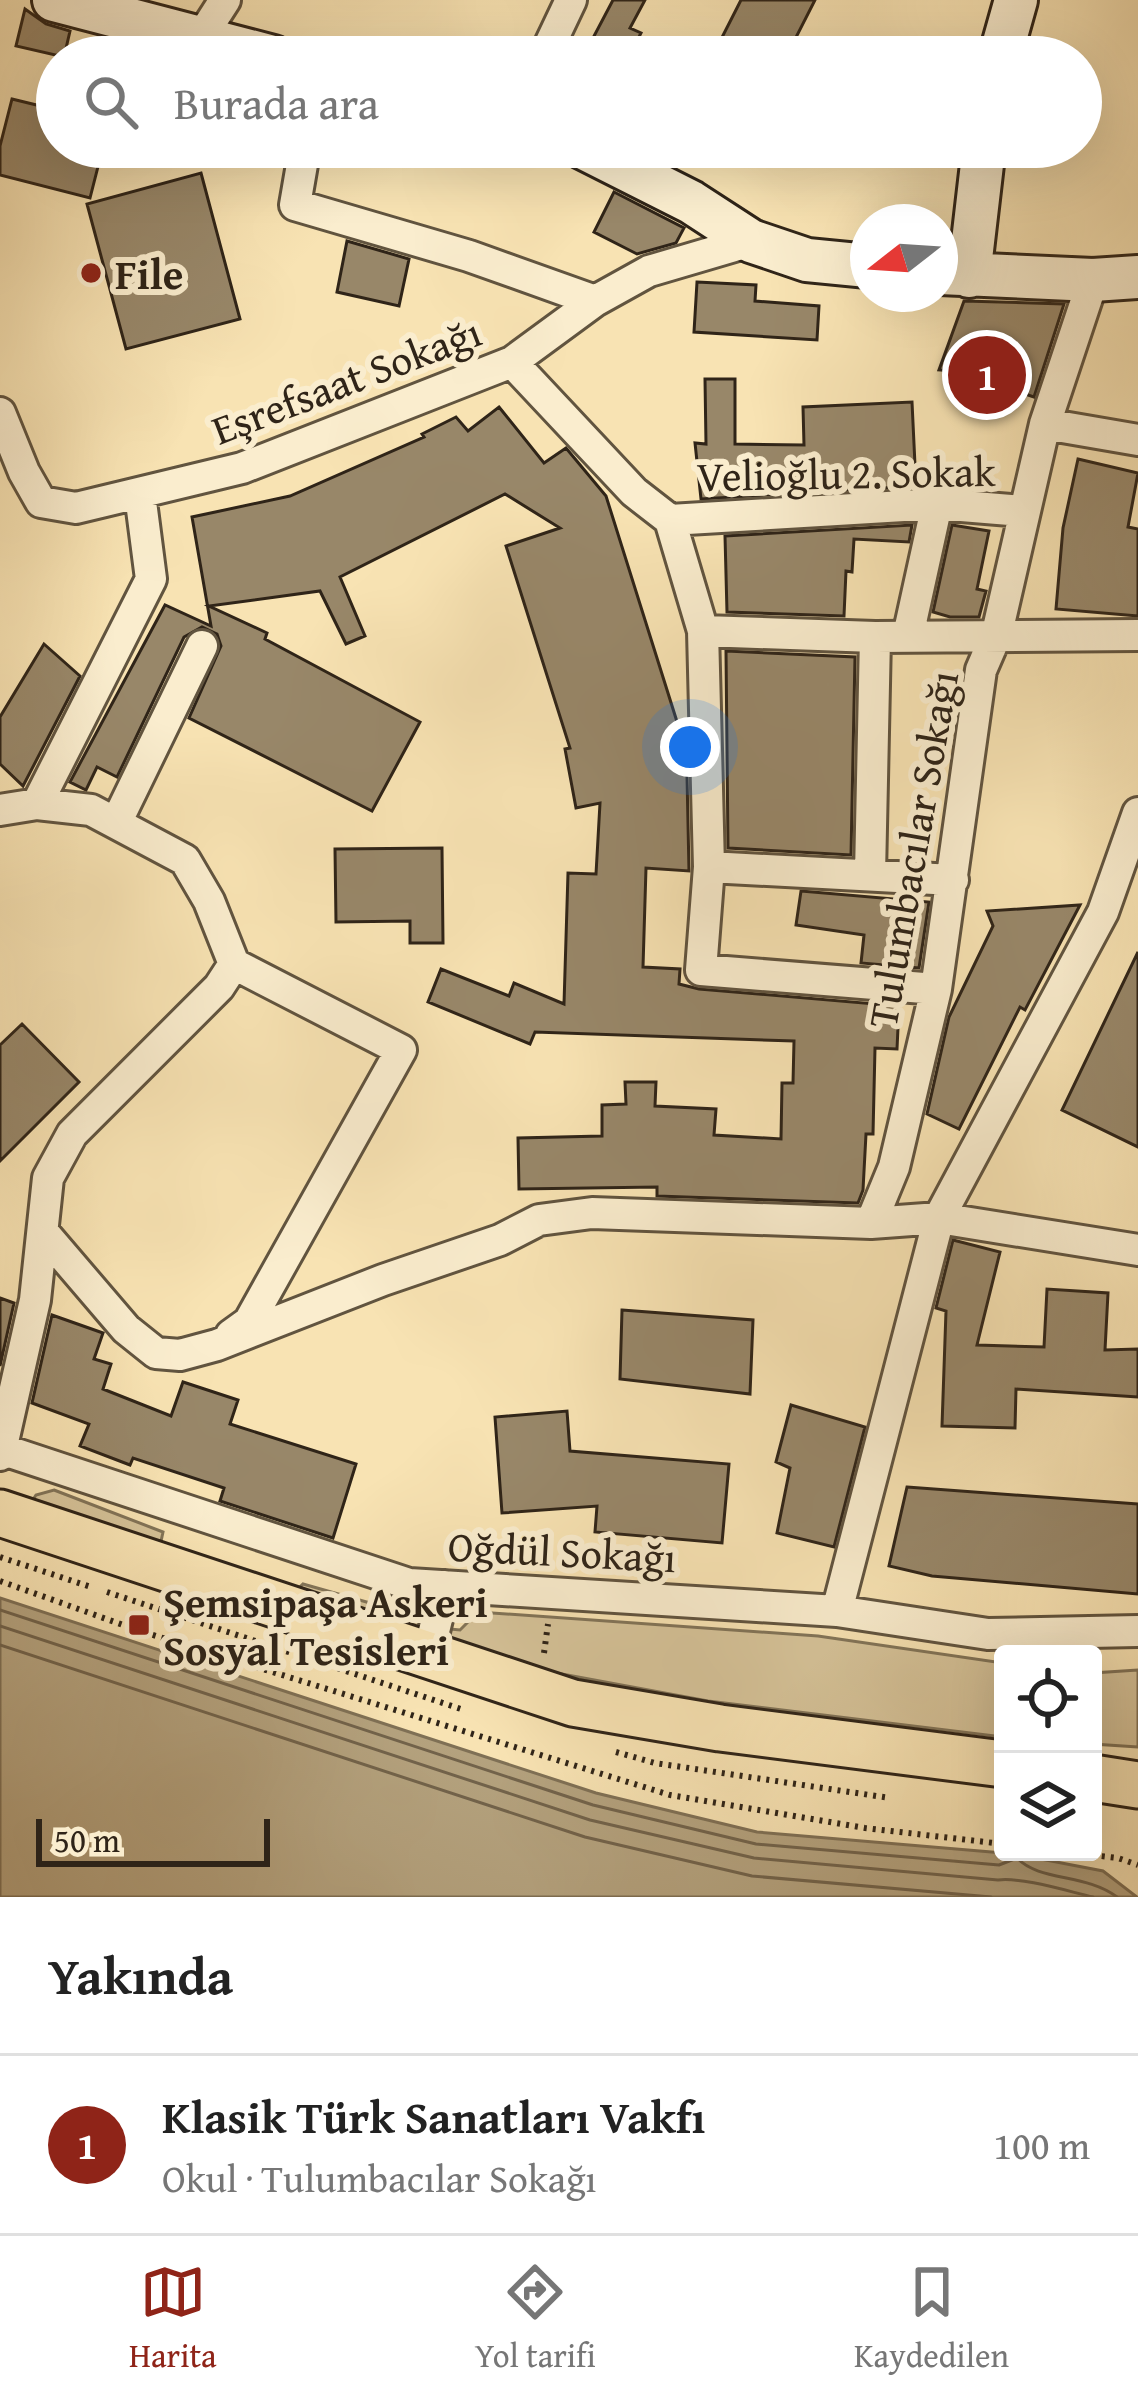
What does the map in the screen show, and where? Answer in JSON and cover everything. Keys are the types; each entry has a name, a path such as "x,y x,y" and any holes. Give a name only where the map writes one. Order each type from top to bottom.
{"main road":[{"path":"0,1514 573,1703 720,1728 994,1763"},
{"path":"0,1543 418,1682 607,1738 687,1754 840,1742"},
{"path":"1102,1779 1138,1785"}],"street":[{"path":"54,0 189,36"},
{"path":"202,36 225,0"},
{"path":"554,36 572,0"},
{"path":"1006,36 1016,0"},
{"path":"301,168 295,205 469,256 595,301"},
{"path":"624,168 691,202 751,241 807,260 850,264"},
{"path":"958,257 979,168"},
{"name":"Eşrefsaat Sokağı","path":"0,413 41,502 76,508 140,494 242,468 512,362 595,301 649,271 751,241"},
{"path":"958,274 1093,280 1138,277"},
{"name":"Tulumbacılar Sokağı","path":"871,1223 894,1167 936,989 981,670 998,634 1046,424 1093,280"},
{"path":"512,362 634,492 670,520 704,632 709,867 701,970 936,989"},
{"path":"1046,424 1138,440"},
{"path":"38,804 151,579 140,494"},
{"path":"908,636 937,504"},
{"name":"Velioğlu 2. Sokak","path":"670,520 937,504 1023,512"},
{"path":"704,632 875,637 1138,635"},
{"path":"870,875 875,637"},
{"path":"117,821 202,646"},
{"path":"0,810 38,804 91,810 184,860 209,901 234,964 401,1050 249,1322 217,1345"},
{"path":"837,1611 940,1218 1103,912 1138,813"},
{"path":"709,867 953,880"},
{"path":"1,1452 35,1300 48,1178 72,1134 218,987 234,964"},
{"path":"43,1232 126,1329 157,1352 180,1355 500,1240 539,1220 592,1213 871,1223 940,1218 1138,1250"},
{"name":"Oğdül Sokağı","path":"1,1452 409,1584 837,1611 988,1634 1138,1631"},
{"path":"428,1656 445,1586"}],"path":[{"path":"0,1581 140,1631 670,1796 994,1843"},
{"path":"538,1692 553,1592"},
{"path":"1102,1856 1138,1865"}],"shaded area":[{"path":"54,1490 163,1532 160,1546 31,1503 36,1495"},
{"path":"303,1584 423,1618 428,1639 296,1591"},
{"path":"478,1612 818,1636 994,1662 994,1736 708,1701 443,1652 439,1628 460,1630"},
{"path":"1138,1670 1138,1747 1102,1745 1102,1672"}],"water":[{"path":"0,1598 596,1793 757,1832 994,1852 994,1861 1051,1861 1103,1871 1137,1897 0,1897"}],"building":[{"path":"613,0 645,0 630,28 640,36 594,36"},
{"path":"741,0 815,0 797,36 723,36"},
{"path":"25,9 46,24 70,31 69,36 36,36 36,51 16,46"},
{"path":"12,99 36,105 36,168 98,168 90,198 0,175 0,146"},
{"path":"201,173 240,319 126,349 87,204"},
{"path":"614,192 684,228 676,243 637,254 594,232"},
{"path":"347,241 409,259 399,306 337,292"},
{"path":"697,282 756,285 755,301 819,306 817,340 694,332"},
{"path":"964,301 1064,304 1034,397 971,376 971,372 939,370"},
{"path":"705,379 735,379 735,444 804,445 803,407 912,402 916,486 701,499 695,443 706,444"},
{"path":"499,407 544,463 566,448 606,496 679,728 686,727 689,871 646,868 643,967 680,969 679,984 699,989 899,1006 897,1049 875,1048 873,1134 866,1134 858,1203 657,1196 657,1187 519,1189 518,1138 602,1136 602,1105 626,1104 625,1082 656,1082 655,1106 716,1109 714,1135 781,1139 782,1083 793,1083 794,1041 535,1032 530,1044 428,1002 441,969 509,996 514,983 564,1004 568,873 596,874 600,803 576,808 565,749 570,748 506,546 560,528 505,494 340,577 365,636 346,644 320,591 209,606 267,633 265,639 420,722 372,811 189,718 221,646 217,634 202,627 184,637 117,777 97,767 86,790 70,782 165,605 211,626 192,517 290,496 424,437 422,434 456,417 468,431"},
{"path":"1078,459 1138,473 1128,527 1138,529 1138,616 1056,609 1063,528"},
{"path":"912,525 909,542 854,539 852,572 846,571 844,616 727,612 725,536"},
{"path":"952,525 989,531 977,589 986,591 979,617 933,612"},
{"path":"44,644 80,676 23,786 0,764 0,717"},
{"path":"726,651 855,657 851,855 728,848"},
{"path":"442,848 443,943 410,943 410,921 336,922 335,849"},
{"path":"801,891 929,902 919,968 861,963 864,935 796,925"},
{"path":"1080,905 1025,1010 1020,1007 959,1129 927,1114 949,1017 993,926 987,911"},
{"path":"1138,952 1138,1147 1062,1110"},
{"path":"22,1024 79,1082 0,1161 0,1045"},
{"path":"953,1240 1000,1252 977,1345 1044,1347 1047,1289 1108,1293 1105,1350 1138,1349 1138,1397 1016,1389 1015,1428 942,1426 946,1311 936,1308"},
{"path":"0,1298 14,1303 0,1366"},
{"path":"622,1310 753,1320 750,1394 620,1379"},
{"path":"52,1315 103,1333 94,1359 111,1364 103,1389 171,1416 183,1382 238,1400 230,1424 356,1464 333,1538 220,1501 224,1488 133,1458 130,1465 80,1446 89,1424 32,1403"},
{"path":"791,1405 865,1427 834,1547 777,1533 790,1468 776,1462"},
{"path":"567,1411 570,1451 729,1464 722,1543 595,1532 597,1506 502,1513 495,1417"},
{"path":"907,1487 1138,1504 1138,1594 932,1576 889,1566"}],"place":[{"name":"File","path":"91,273"},
{"name":"Klasik Türk Sanatları Vakfı","path":"987,375"},
{"name":"Şemsipaşa Askeri Sosyal Tesisleri","path":"139,1625"}]}
